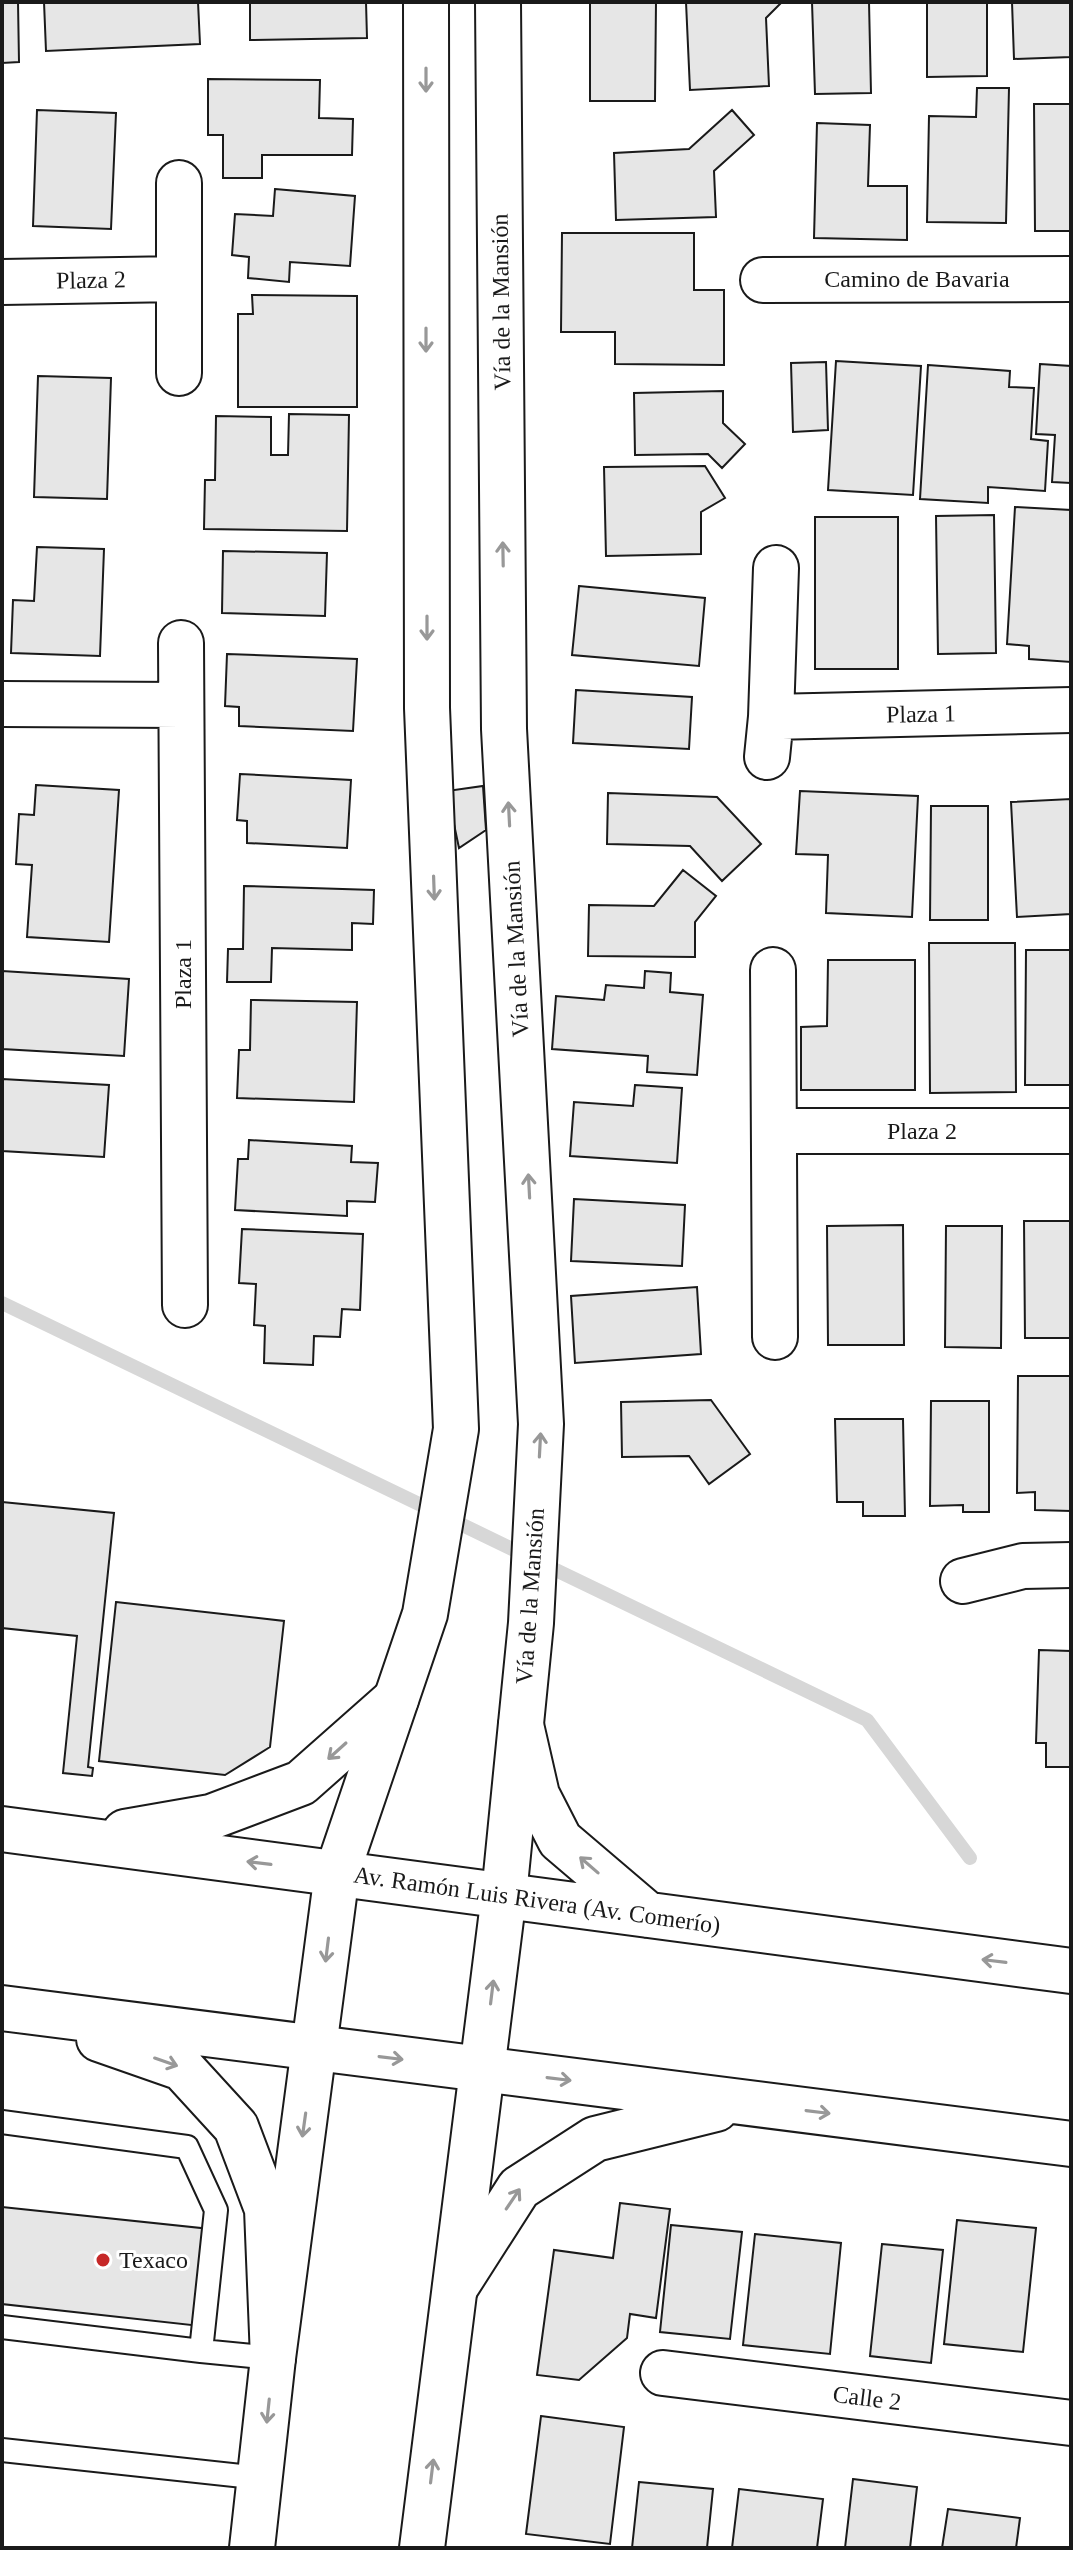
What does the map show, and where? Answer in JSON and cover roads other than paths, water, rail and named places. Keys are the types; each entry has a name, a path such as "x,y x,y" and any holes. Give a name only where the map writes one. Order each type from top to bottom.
{"street":[{"path":"252,2548 273,2358 337,1873 425,1614 456,1429 427,708 426,2"},
{"name":"Vía de la Mansión","path":"422,2548 504,1895 533,1594 541,1424 504,729 498,2"},
{"path":"179,183 179,373"},
{"name":"Plaza 2","path":"2,282 179,279"},
{"name":"Camino de Bavaria","path":"763,280 1071,279"},
{"name":"Plaza 1","path":"776,568 769,737 1071,710"},
{"name":"Plaza 1","path":"181,643 185,1305"},
{"path":"2,704 181,705"},
{"path":"773,970 775,1337"},
{"name":"Plaza 2","path":"774,1131 1071,1131"},
{"path":"963,1581 1023,1566 1071,1565"},
{"path":"81,1840 211,1817 301,1783 396,1699"},
{"path":"521,1725 537,1795 560,1840 648,1915"},
{"name":"Av. Ramón Luis Rivera (Av. Comerío)","path":"2,1829 1071,1971"},
{"path":"8,2008 1071,2144"},
{"path":"8,2008 182,2068 236,2127 267,2209 273,2358"},
{"path":"455,2288 519,2188 595,2139 741,2102"},
{"name":"Calle 2","path":"663,2373 1071,2423"}],"lane":[{"path":"2,2122 187,2147 216,2210 201,2351"},
{"path":"2,2327 273,2358"},
{"path":"2,2450 261,2478"}],"waterway":[{"path":"2,1303 867,1720 970,1858"}],"place":[{"name":"Texaco","path":"103,2260"}]}
